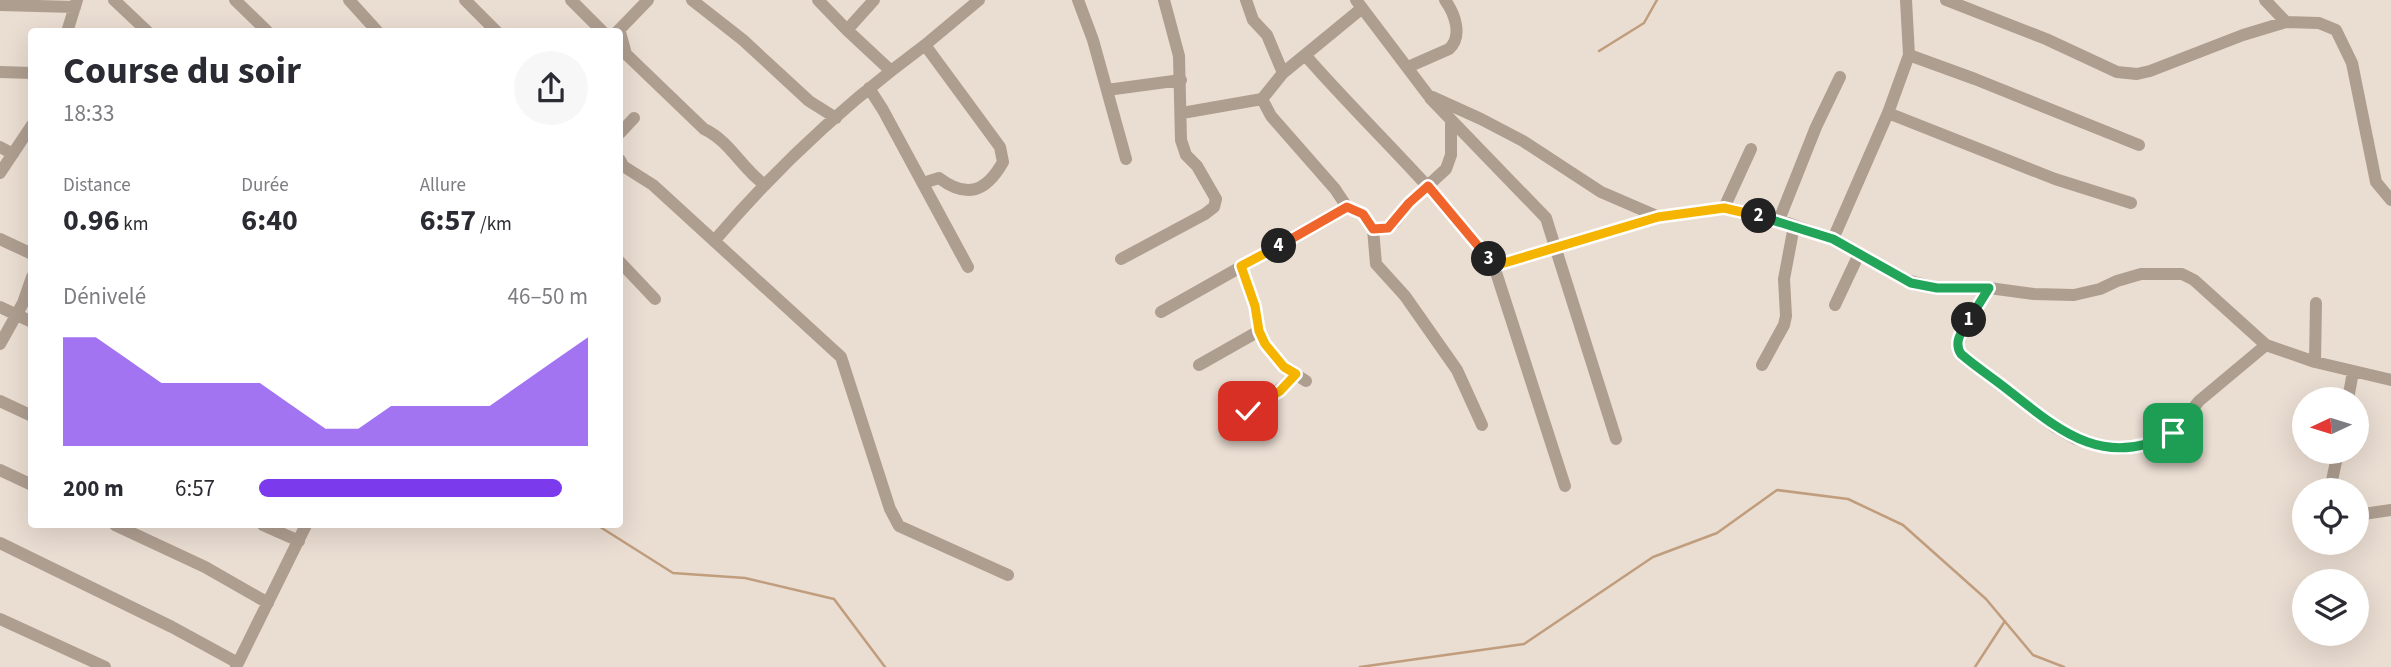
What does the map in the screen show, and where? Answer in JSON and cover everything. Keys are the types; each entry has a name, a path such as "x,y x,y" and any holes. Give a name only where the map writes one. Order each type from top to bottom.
{"street":[{"path":"114,0 144,28"},
{"path":"236,0 264,28"},
{"path":"349,0 374,28"},
{"path":"465,0 493,28"},
{"path":"571,0 599,28"},
{"path":"622,28 648,0"},
{"path":"692,0 743,40 809,102 836,118"},
{"path":"818,0 891,71"},
{"path":"847,30 874,0"},
{"path":"715,240 765,185 869,88 979,0"},
{"path":"1078,0 1093,40 1126,159"},
{"path":"1121,259 1170,235 1214,207 1216,199 1197,166 1186,155 1181,140 1179,56 1164,0"},
{"path":"1246,0 1253,20 1267,35 1283,73"},
{"path":"1408,67 1449,49 1458,37 1452,10 1445,0"},
{"path":"1833,239 1888,113 1909,55 1906,0"},
{"path":"1946,0 2046,39 2117,72 2137,74 2243,34 2286,22 2319,23 2336,30 2353,63 2375,182 2391,200"},
{"path":"2265,0 2286,22"},
{"path":"0,5 76,4 68,28"},
{"path":"1181,113 1262,99 1283,73 1359,5 1451,121 1541,210 1552,231 1616,439"},
{"path":"923,183 939,178 960,190 976,190 995,176 1003,162 1000,147 925,45"},
{"path":"623,48 626,54 704,129 720,139 746,169 765,185"},
{"path":"1305,55 1344,100 1428,186 1494,266 1565,486"},
{"path":"1909,55 2139,145"},
{"path":"877,58 880,79"},
{"path":"0,72 28,74"},
{"path":"1779,220 1816,127 1840,77"},
{"path":"1107,90 1181,80"},
{"path":"869,88 968,267"},
{"path":"1428,95 1524,141 1601,192 1658,217"},
{"path":"1262,99 1271,116 1335,189 1347,207 1363,214 1373,229 1376,264 1405,296 1457,370 1482,425"},
{"path":"1888,113 2055,179 2131,204"},
{"path":"623,130 634,118"},
{"path":"1373,229 1388,228 1409,203 1446,169 1449,162 1451,121"},
{"path":"0,173 28,131"},
{"path":"0,147 13,154"},
{"path":"1724,208 1751,149"},
{"path":"623,166 653,185 841,357 899,526 1008,575"},
{"path":"1161,312 1347,207"},
{"path":"1494,266 1658,217 1724,208 1779,220 1833,239 1903,279 1925,286 2074,295 2141,274 2182,274 2194,280 2266,345 2315,362 2391,380"},
{"path":"1762,365 1784,325 1784,279 1794,226"},
{"path":"0,239 28,252"},
{"path":"1835,305 1859,254"},
{"path":"623,265 655,299"},
{"path":"1224,422 1264,402 1301,377 1284,367 1259,331 1255,306 1241,266"},
{"path":"0,344 28,286"},
{"path":"1989,288 1958,338 1961,354 2055,427 2076,439 2107,447 2139,447 2173,433 2199,401 2266,345"},
{"path":"2315,362 2316,303"},
{"path":"0,307 28,321"},
{"path":"1199,365 1259,331"},
{"path":"2350,387 2353,372"},
{"path":"0,401 28,414"},
{"path":"0,470 28,483"},
{"path":"2369,513 2391,510"},
{"path":"121,528 205,567 268,603"},
{"path":"270,528 299,541"},
{"path":"0,543 161,622 237,665 305,528"},
{"path":"0,619 105,667"}],"waterway":[{"path":"1599,51 1644,23 1657,0"},
{"path":"1360,667 1524,644 1653,557 1717,533 1777,490 1848,499 1903,525 1986,599 2033,655 2064,667"},
{"path":"602,528 673,573 745,578 834,599 885,667"},
{"path":"1975,667 2005,621"}],"route":[{"path":"1248,411 1280,391 1296,374 1284,367 1265,344 1241,266 1347,207 1363,214 1373,229 1388,228 1428,186 1494,266 1658,217 1724,208 1779,220 1833,239 1911,283 1937,288 1989,288 1958,338 1957,344 1961,354 1980,370 2055,427 2076,439 2124,449 2154,443 2173,433"}]}
